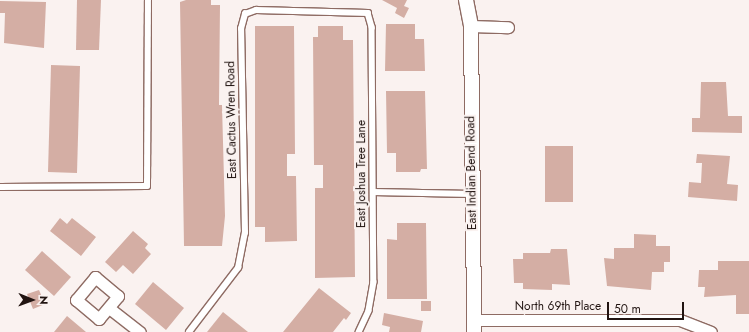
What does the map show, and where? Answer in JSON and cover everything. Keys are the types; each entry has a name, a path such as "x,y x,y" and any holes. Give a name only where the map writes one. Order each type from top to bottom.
{"street":[{"name":"East Indian Bend Road","path":"466,0 470,21"},
{"name":"East Indian Bend Road","path":"472,0 470,21 474,326"},
{"path":"470,21 508,27"},
{"path":"109,308 140,332"},
{"name":"North 69th Place","path":"474,326 680,320 711,332"}],"lane":[{"path":"0,186 147,186 150,178 148,0"},
{"name":"East Cactus Wren Road","path":"189,332 238,268 245,233 241,29 245,14 256,10 368,13"},
{"name":"East Joshua Tree Lane","path":"359,332 369,311 374,282 372,27 368,13"},
{"path":"373,192 473,194"}],"building":[{"path":"77,0 101,0 99,50 76,50"},
{"path":"186,0 211,0 211,5 220,5 219,105 222,105 225,216 222,246 184,246 180,2"},
{"path":"382,0 407,0 404,6 409,8 404,18 395,13 397,8"},
{"path":"0,1 46,2 44,48 4,43 5,13 0,13"},
{"path":"386,24 415,24 415,39 424,39 425,71 385,71"},
{"path":"255,26 294,26 295,154 287,154 287,176 296,176 297,241 265,242 265,227 255,227"},
{"path":"318,26 343,26 343,40 353,40 355,277 315,278 315,188 323,188 323,165 314,165 313,37 318,37"},
{"path":"51,65 80,66 77,173 48,172"},
{"path":"701,82 726,82 728,116 742,116 742,133 692,132 692,118 700,118"},
{"path":"386,91 425,91 427,169 421,169 420,172 396,172 396,153 387,153"},
{"path":"545,146 573,146 573,202 545,202"},
{"path":"697,154 730,156 727,184 738,185 737,201 688,197 689,182 701,183 702,163 696,163"},
{"path":"60,218 67,224 72,218 96,237 81,256 50,231"},
{"path":"397,223 426,223 427,299 387,299 387,239 397,240"},
{"path":"133,231 148,244 145,248 151,254 133,274 123,265 116,272 105,262"},
{"path":"634,234 656,235 656,246 670,246 670,262 664,262 664,272 652,272 651,290 607,286 604,258 614,259 614,248 634,248"},
{"path":"551,249 567,249 570,285 552,284 552,290 523,289 523,283 514,283 513,259 523,259 523,253 550,253"},
{"path":"42,251 71,277 54,296 25,270"},
{"path":"718,261 749,261 749,314 736,314 736,295 704,297 705,287 698,287 699,270 718,270"},
{"path":"153,282 184,308 166,330 135,304"},
{"path":"319,288 351,313 346,320 344,318 333,332 283,332"},
{"path":"39,290 45,304 33,309 27,294"},
{"path":"421,301 431,301 431,311 421,311"},
{"path":"223,312 248,332 207,332"},
{"path":"384,313 423,321 421,332 389,332 390,327 382,325"},
{"path":"67,316 86,332 54,332"}]}
